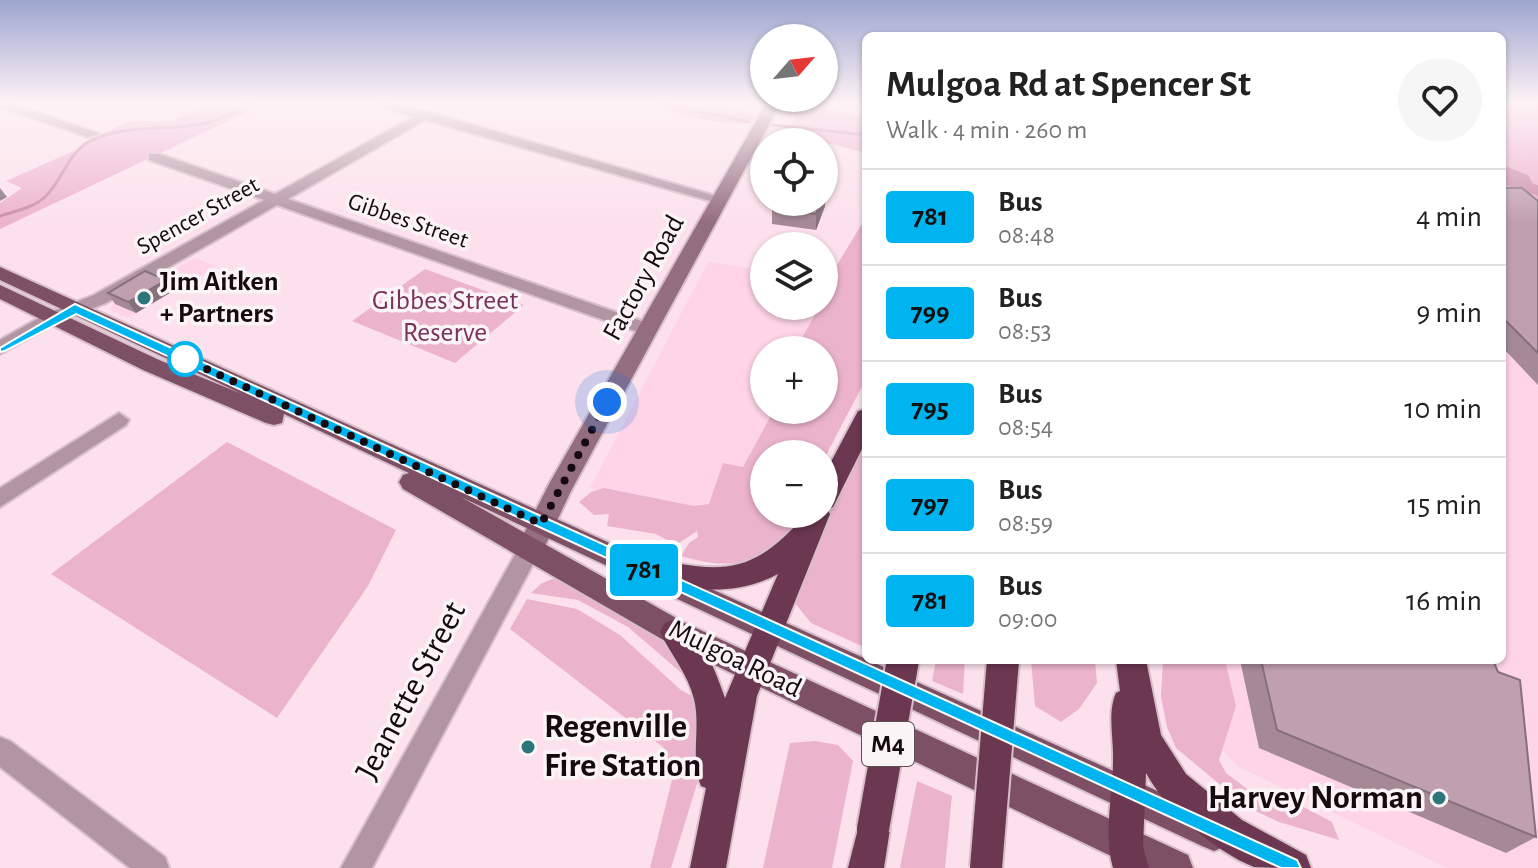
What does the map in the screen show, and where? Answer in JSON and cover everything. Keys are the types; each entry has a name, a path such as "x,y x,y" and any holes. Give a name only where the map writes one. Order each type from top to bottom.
{"highway":[{"path":"838,472 862,425"},
{"path":"643,569 715,579 738,577 770,565 807,528"},
{"path":"709,864 741,696 811,528"},
{"path":"675,632 702,673 713,708 715,736 709,864"},
{"name":"M4","path":"866,868 902,664"},
{"path":"986,868 1003,664"},
{"path":"1125,664 1128,858"},
{"path":"1132,664 1147,743 1168,777 1211,820 1291,868"}],"main road":[{"name":"Mulgoa Road","path":"0,273 536,536 675,632 1128,858 1175,868"},
{"name":"Mulgoa Road","path":"0,291 52,318 536,536 643,569 769,630 1291,868"}],"street":[{"name":"Spencer Street","path":"0,348 52,318 100,299 376,143"},
{"path":"521,143 719,199"},
{"name":"Factory Road","path":"536,536 751,143"},
{"name":"Gibbes Street","path":"154,157 647,329"},
{"path":"0,499 119,420"},
{"name":"Jeanette Street","path":"356,868 536,536"},
{"path":"0,750 154,868"}],"shaded area":[{"path":"1506,167 1528,175 1533,184 1538,185 1538,196 1506,185"},
{"path":"1506,193 1538,201 1538,868 1447,868 1237,766 1204,731 1193,664 1506,664"},
{"path":"195,258 216,266 128,318 110,310 112,305"},
{"path":"708,262 750,268 750,320 822,320 814,336 750,336 750,424 766,424 758,440 750,440 750,454 715,519 590,488"}],"green space":[{"path":"183,143 0,229 0,203 22,188 6,181 85,146 81,144"},
{"path":"838,143 862,143 862,152 838,146"},
{"path":"1506,143 1538,143 1538,201 1506,192"},
{"path":"862,224 862,387 834,440 758,440 766,424 838,424 838,336 803,336 812,320 838,320 838,263"},
{"name":"Gibbes Street Reserve","path":"425,269 524,305 455,363 352,321"},
{"path":"862,441 862,646 811,623 795,603 822,528 838,528 838,493"},
{"path":"227,442 396,530 368,586 277,718 51,574"},
{"path":"750,454 750,528 795,528 787,542 743,569 740,562 703,562 681,556 689,543 698,537 697,531 676,545 656,534 607,526 609,514 594,515 579,502 591,492 604,488 694,506 709,504 723,463 743,467"},
{"path":"555,578 565,580 665,639 692,682 628,627 578,600 531,593 542,583"},
{"path":"527,599 577,609 620,635 681,690 690,695 703,695 709,745 671,868 650,868 672,780 663,747 510,629"},
{"path":"935,664 965,664 963,694 932,681"},
{"path":"1031,664 1095,664 1097,683 1079,709 1061,722 1035,706"},
{"path":"1163,664 1226,664 1236,706 1219,760 1226,773 1254,794 1277,793 1332,822 1339,840 1279,822 1247,807 1176,748 1167,727 1161,697"},
{"path":"815,741 838,745 853,761 832,868 763,868 790,743"},
{"path":"917,781 952,796 945,868 900,868"}],"building":[{"path":"1506,188 1522,188 1538,201 1538,353 1506,321"},
{"path":"145,271 166,280 128,302 108,293"},
{"name":"Harvey Norman","path":"1262,664 1495,664 1498,672 1520,680 1536,837 1277,730"}],"waterway":[{"path":"0,216 29,207 45,197 73,156 88,143"}],"bus line":[{"name":"781","path":"0,348 75,308 1289,868"}],"place":[{"name":"Jim Aitken + Partners","path":"144,298"},
{"name":"Regenville Fire Station","path":"528,747"},
{"name":"Harvey Norman","path":"1439,798"}],"route":[{"path":"185,359 541,524 607,402"}]}
